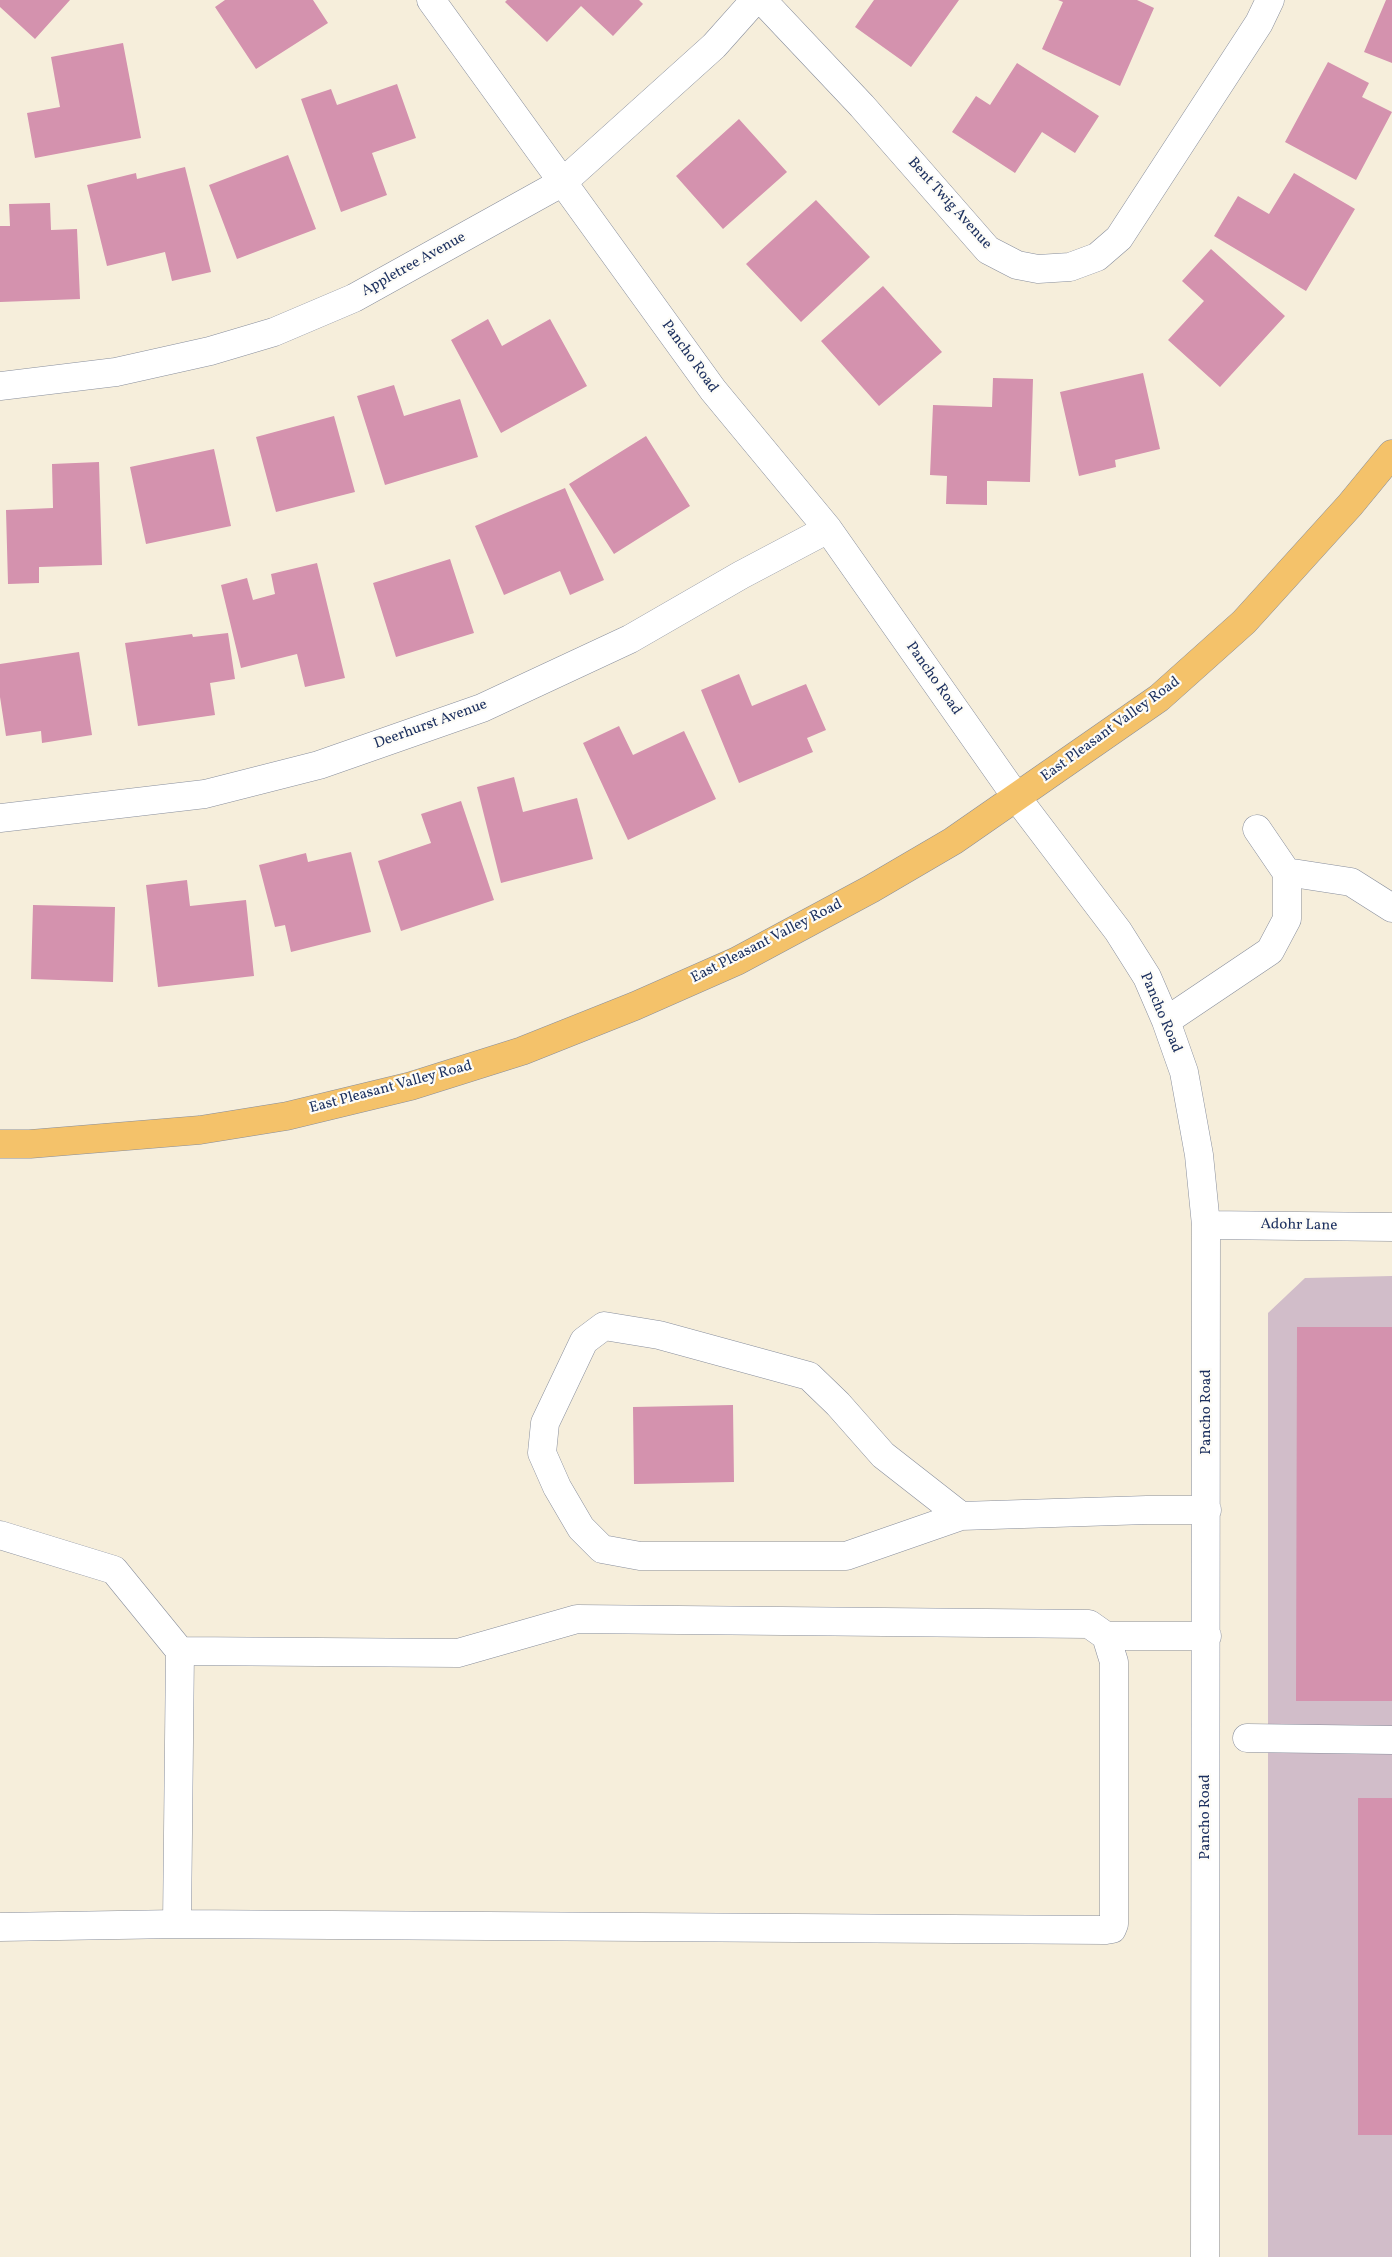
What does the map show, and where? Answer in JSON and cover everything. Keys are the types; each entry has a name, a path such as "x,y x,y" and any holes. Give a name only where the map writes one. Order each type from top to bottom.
{"main road":[{"name":"East Pleasant Valley Road","path":"0,1144 30,1144 200,1130 287,1116 411,1086 522,1051 635,1006 737,962 871,889 953,841 1159,698 1244,622 1350,505 1392,454"}],"street":[{"name":"Pancho Road","path":"430,0 712,390 828,529 1017,798 1118,931 1147,977 1166,1021 1184,1072 1199,1155 1206,1225 1206,2257"},
{"name":"Appletree Avenue","path":"0,386 116,372 210,351 274,332 354,298 563,182 714,46 756,0"},
{"name":"Bent Twig Avenue","path":"762,0 862,106 988,250 1017,264 1038,269 1070,267 1096,257 1119,238 1259,23 1270,0"},
{"name":"Deerhurst Avenue","path":"0,818 205,794 319,765 446,721 482,708 630,639 828,529"},
{"path":"1166,1021 1270,951 1287,919 1286,872 1257,829"},
{"path":"1286,872 1351,882 1392,908"},
{"name":"Adohr Lane","path":"1206,1225 1392,1227"},
{"path":"961,1516 883,1455 838,1404 809,1376 659,1335 604,1326 584,1341 545,1422 542,1452 557,1487 581,1528 602,1549 640,1556 846,1556 961,1516 1207,1510"},
{"path":"0,1536 114,1570 180,1651 177,1924"},
{"path":"180,1651 458,1653 577,1619 1089,1624 1106,1636 1207,1636"},
{"path":"0,1927 177,1924 1106,1930 1112,1928 1114,1924 1114,1662 1106,1636"},
{"path":"1247,1738 1392,1740"}],"shaded area":[{"path":"1392,1276 1392,2257 1268,2257 1268,1313 1305,1278"}],"building":[{"path":"0,0 70,0 35,39 0,7"},
{"path":"225,0 313,0 328,23 256,69 215,7"},
{"path":"507,0 639,0 643,4 613,36 581,6 547,42 505,2"},
{"path":"874,0 959,0 911,67 855,27"},
{"path":"1058,0 1137,0 1154,8 1120,86 1042,49 1063,2"},
{"path":"1386,0 1392,0 1392,63 1364,52"},
{"path":"123,43 141,138 35,158 27,113 60,107 51,57"},
{"path":"1328,62 1369,83 1362,97 1392,112 1356,180 1285,142"},
{"path":"1017,63 1099,116 1075,153 1042,132 1015,173 952,132 976,96 990,105"},
{"path":"397,84 416,138 372,153 387,195 341,212 301,99 331,89 337,105"},
{"path":"739,119 787,172 723,229 676,176"},
{"path":"288,155 316,229 237,259 209,185"},
{"path":"185,167 211,272 172,281 165,252 107,266 87,185 136,173 137,179"},
{"path":"1294,173 1355,209 1306,291 1214,236 1238,196 1269,214"},
{"path":"816,200 870,257 801,322 746,264"},
{"path":"50,203 51,230 77,229 80,299 0,302 0,226 10,226 9,204"},
{"path":"1211,249 1285,316 1220,387 1168,340 1204,301 1182,281"},
{"path":"883,286 942,352 879,406 821,341"},
{"path":"488,319 502,346 550,319 587,386 501,433 451,340"},
{"path":"1143,373 1160,449 1115,460 1116,467 1079,476 1060,392"},
{"path":"993,378 1033,379 1030,482 987,481 987,505 946,504 947,476 930,475 933,405 992,407"},
{"path":"394,385 404,416 460,399 478,457 385,485 357,396"},
{"path":"334,416 355,492 276,512 256,437"},
{"path":"646,436 690,506 614,554 569,484"},
{"path":"214,449 231,526 146,544 130,467"},
{"path":"99,462 102,565 39,567 39,583 8,584 6,510 53,508 52,464"},
{"path":"565,488 604,580 570,595 560,571 504,595 475,526"},
{"path":"450,559 474,633 396,657 373,583"},
{"path":"317,563 345,678 305,687 297,654 241,668 221,585 247,578 253,600 275,594 271,574"},
{"path":"228,633 235,679 210,683 215,715 138,726 125,643 192,634 193,637"},
{"path":"79,652 92,735 42,743 41,731 6,736 0,697 0,664"},
{"path":"739,674 752,706 806,684 826,730 807,738 813,752 739,783 701,690"},
{"path":"619,726 633,755 684,731 716,799 628,840 583,743"},
{"path":"514,777 523,812 577,798 593,859 501,883 477,787"},
{"path":"461,801 494,900 401,931 378,861 431,843 421,814"},
{"path":"351,852 371,932 291,952 285,925 275,927 259,865 306,853 308,862"},
{"path":"187,880 190,906 246,900 254,976 158,987 146,885"},
{"path":"33,905 115,907 113,982 31,979"},
{"path":"1297,1327 1392,1327 1392,1701 1296,1701"},
{"path":"733,1405 734,1482 634,1484 633,1407"},
{"path":"1358,1798 1392,1798 1392,2135 1358,2135"}]}
